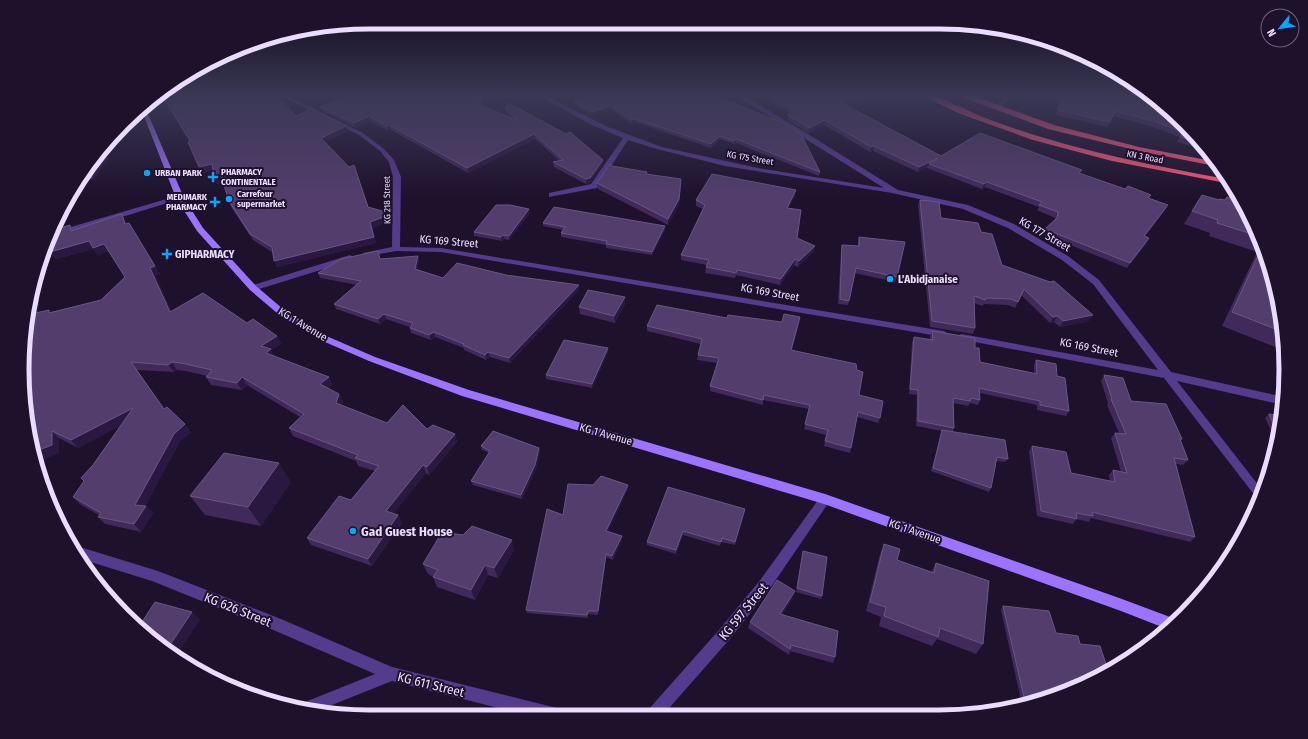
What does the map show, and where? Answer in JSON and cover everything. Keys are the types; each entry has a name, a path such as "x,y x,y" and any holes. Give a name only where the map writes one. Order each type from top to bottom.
{"highway":[{"name":"KN 3 Road","path":"1012,129 1060,146 1113,160 1222,181"},
{"name":"KN 3 Road","path":"1061,129 1139,149 1210,163"}],"street":[{"name":"KG 1 Avenue","path":"152,129 180,198 200,229 253,288 280,311 321,336 372,359 466,393 713,465 825,500 1122,605 1166,623"},
{"name":"KG 218 Street","path":"352,129 361,134 382,150 392,161 397,177 396,249"},
{"name":"KG 175 Street","path":"607,129 627,138 677,153 724,163 896,192"},
{"name":"KG 177 Street","path":"797,129 896,192 965,207 1011,226 1065,258 1096,282 1256,491"},
{"path":"552,195 594,186 627,138"},
{"path":"57,234 180,198"},
{"name":"KG 169 Street","path":"253,288 346,259 396,249 441,250 1039,350 1168,375 1277,400"},
{"name":"KG 597 Street","path":"657,710 724,635 762,589 825,500"},
{"name":"KG 626 Street","path":"83,554 153,575 276,624 392,674"},
{"name":"KG 611 Street","path":"315,705 392,674 537,710"}],"building":[{"path":"183,129 339,129 321,138 349,167 354,165 368,207 389,213 389,215 370,222 374,237 274,261 272,247 250,234 229,201 221,176 214,178 212,164 199,167 188,142 190,141"},
{"path":"397,129 558,129 566,134 570,132 603,160 590,178 586,179 553,162 563,160 534,134 467,168"},
{"path":"667,129 794,129 801,134 820,172 736,139 734,141 720,136 711,144"},
{"path":"841,129 891,129 941,156 980,133 1082,170 1079,173 1125,189 1128,186 1151,195 1148,198 1168,205 1144,236 1149,238 1130,263 1045,229 1057,218 1058,212 1039,205 1042,202 987,182 984,184 929,164 938,158 919,167 874,146 871,147"},
{"path":"1183,133 1190,140 1180,137"},
{"path":"610,164 612,166 647,172 646,174 681,179 679,199 668,219 597,183"},
{"path":"712,174 796,190 787,208 801,210 797,238 815,246 799,261 795,259 781,279 737,270 736,273 706,267 709,260 681,255 705,205 696,200"},
{"path":"1202,195 1219,200 1225,200 1227,197 1233,199 1251,234 1217,223 1218,220 1192,211"},
{"path":"920,200 939,202 941,218 978,223 981,232 992,234 1002,265 1050,282 1054,281 1093,315 1063,321 1058,316 1053,317 1024,289 1018,302 1011,299 986,298 985,300 974,296 975,328 932,321"},
{"path":"496,205 510,205 529,209 509,236 503,235 501,237 474,232"},
{"path":"554,207 665,226 652,252 606,244 607,241 561,233 565,227 543,223"},
{"path":"122,214 125,224 129,223 155,266 150,268 170,312 203,293 247,323 253,319 277,336 261,346 271,349 266,353 329,377 320,384 339,394 336,403 387,423 403,405 427,429 433,425 455,434 427,467 423,465 386,511 398,515 368,559 307,538 339,496 351,500 379,466 355,458 358,455 289,428 304,414 242,377 237,383 206,377 212,370 181,363 172,362 168,365 131,362 164,409 167,407 185,424 174,434 135,505 146,506 134,524 98,517 101,513 73,497 84,481 81,478 93,465 133,408 71,440 52,431 52,445 39,450 32,414 29,370 34,313 49,310 49,313 101,300 125,277 104,244 93,248 89,241 50,252 60,228 70,225 71,231"},
{"path":"859,237 905,242 897,277 856,268 849,301 840,299 842,245 859,246"},
{"path":"378,251 380,259 418,256 415,269 443,278 457,263 506,275 579,285 509,358 488,352 485,355 463,345 464,344 434,332 429,335 410,328 413,323 384,314 378,319 334,304 361,281 318,273 341,259"},
{"path":"1259,254 1267,281 1276,329 1232,312"},
{"path":"588,290 625,297 614,316 579,307"},
{"path":"657,305 727,318 728,315 782,322 784,314 800,317 791,350 856,364 857,370 863,372 859,395 883,401 880,418 858,412 851,448 825,441 828,430 805,424 810,405 764,395 763,400 710,386 719,358 698,355 702,339 647,326"},
{"path":"932,331 975,338 975,348 979,348 980,362 1037,374 1036,360 1056,364 1057,376 1065,378 1069,411 1040,405 1040,401 979,388 980,400 971,398 970,401 953,398 954,428 918,421 918,390 910,389 914,337 933,340"},
{"path":"564,340 608,348 592,384 546,375"},
{"path":"1104,375 1123,378 1131,401 1166,404 1182,439 1180,439 1188,460 1174,458 1195,537 1092,512 1093,516 1076,513 1077,519 1041,511 1032,446 1066,452 1071,473 1115,482 1113,470 1127,473 1115,433 1126,434 1111,399"},
{"path":"1269,414 1276,415 1274,425"},
{"path":"942,430 1005,440 1008,459 997,457 991,488 933,468"},
{"path":"493,431 539,448 535,465 521,495 471,481 490,451 481,446"},
{"path":"224,453 279,463 248,507 190,496"},
{"path":"601,476 628,485 606,531 622,536 612,556 606,554 598,611 588,611 587,615 526,610 547,509 563,515 568,484 593,485"},
{"path":"668,487 745,509 735,542 722,538 721,542 683,531 676,550 647,542"},
{"path":"472,526 512,540 494,568 485,565 471,590 433,577 438,570 423,564 442,532 463,535"},
{"path":"884,544 900,549 897,560 934,573 936,563 989,581 983,644 940,628 938,637 884,616 886,607 870,602"},
{"path":"803,551 827,557 822,596 797,588"},
{"path":"777,580 795,591 780,614 838,631 835,657 791,645 790,649 750,622"},
{"path":"155,602 192,612 170,646 142,623"},
{"path":"1003,606 1049,611 1056,633 1078,636 1080,644 1100,646 1106,665 1069,684 1048,692 1028,698 1024,697"}],"place":[{"name":"URBAN PARK","path":"147,173"},
{"name":"PHARMACY CONTINENTALE","path":"213,177"},
{"name":"Carrefour supermarket","path":"229,199"},
{"name":"MEDIMARK PHARMACY","path":"215,202"},
{"name":"GIPHARMACY","path":"167,254"},
{"name":"L’Abidjanaise","path":"890,279"},
{"name":"Gad Guest House","path":"353,531"}]}
